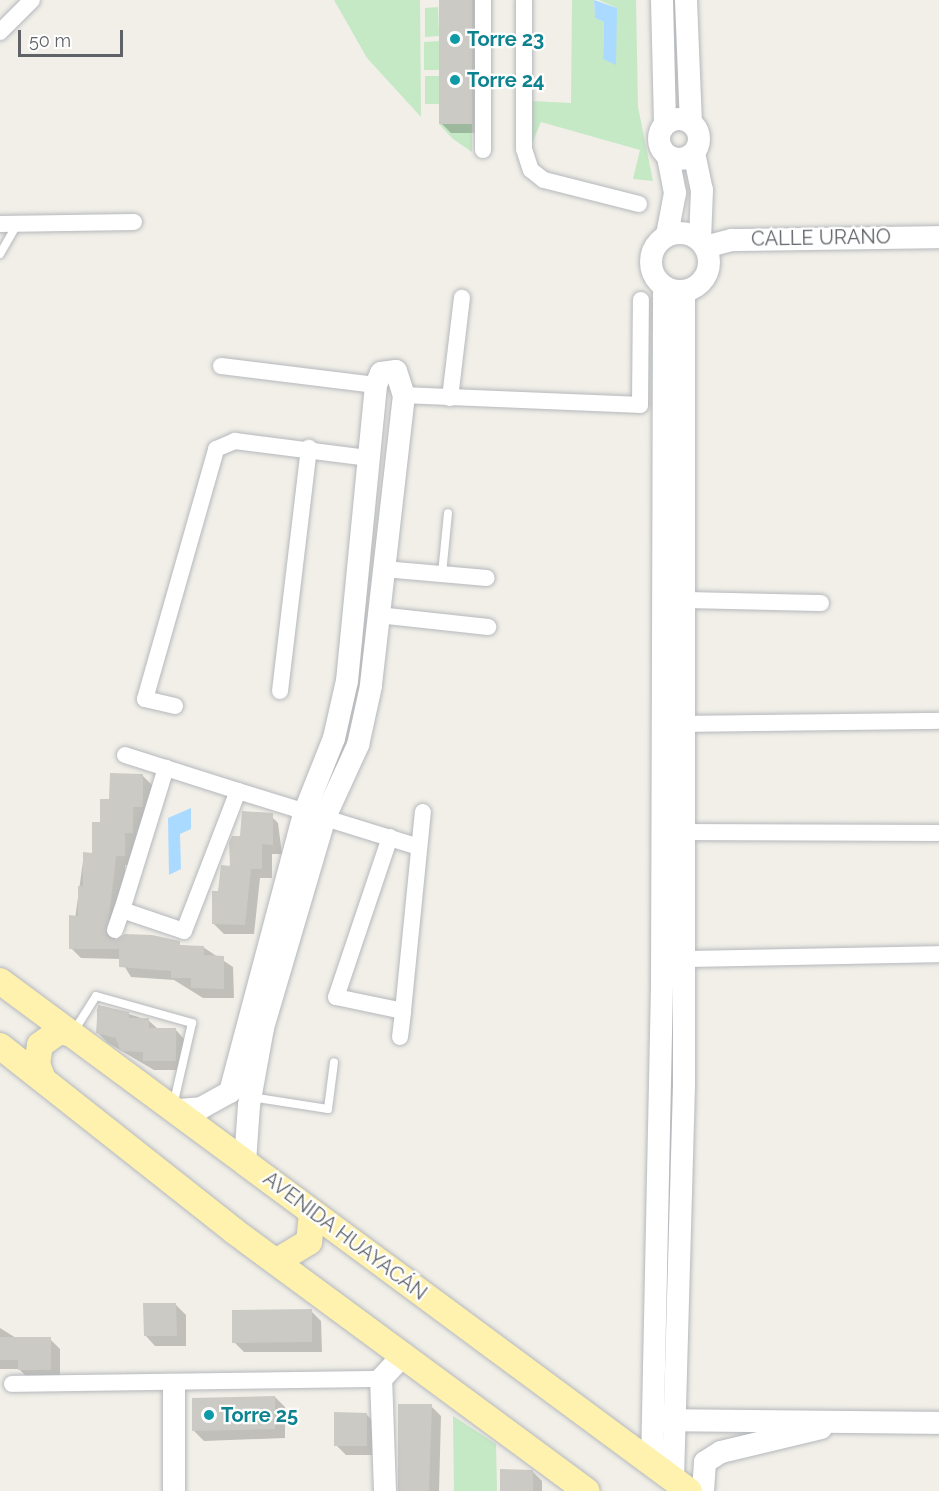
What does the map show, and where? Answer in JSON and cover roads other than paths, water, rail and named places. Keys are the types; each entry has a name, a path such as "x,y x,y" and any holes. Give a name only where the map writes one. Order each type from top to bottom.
{"main road":[{"path":"652,1463 666,1420 684,960 673,882 684,832 684,600 674,289 651,260 667,235 675,193 668,156 659,141 665,124 662,0"},
{"path":"674,289 706,275 702,244 702,190 694,153 700,136 691,122 686,0"},
{"path":"665,124 678,119 691,122"},
{"path":"668,156 682,159 694,153"},
{"path":"667,235 684,233 702,244"},
{"name":"CALLE URANO","path":"702,244 732,240 939,237"},
{"path":"674,289 673,882 666,1420 681,1485"},
{"path":"245,1162 240,1095 263,994 315,814 347,681 353,587 376,385 381,373 396,371 404,394 378,615 358,745 315,814"},
{"path":"353,587 382,579"},
{"path":"351,613 378,615"},
{"name":"AVENIDA HUAYACÁN","path":"0,981 177,1108 245,1162 681,1485"},
{"path":"42,1077 37,1064 39,1045 59,1031 72,1034"},
{"path":"0,1046 234,1231 279,1260 587,1491"},
{"path":"177,1108 201,1108 240,1095"},
{"path":"279,1260 309,1242 312,1212"},
{"path":"385,1491 381,1379 404,1354"},
{"path":"174,1385 174,1491"},
{"path":"666,1420 939,1423"},
{"path":"703,1491 705,1462 721,1452 852,1421"}],"street":[{"path":"0,32 32,0"},
{"path":"483,0 483,150"},
{"path":"525,0 524,149 531,170 544,180 639,204"},
{"path":"8,224 134,222"},
{"path":"450,398 462,298"},
{"path":"404,394 450,398 640,405 641,300"},
{"path":"221,366 376,385"},
{"path":"176,706 145,699 216,449 235,441 309,448 367,458"},
{"path":"280,691 309,448"},
{"path":"382,579 441,574 487,578"},
{"path":"684,600 821,603"},
{"path":"378,615 488,627"},
{"path":"684,724 939,721"},
{"path":"125,755 419,847"},
{"path":"115,930 166,768"},
{"path":"122,910 184,931 238,791"},
{"path":"400,1037 423,812"},
{"path":"684,832 939,833"},
{"path":"390,837 336,997 403,1011"},
{"path":"684,960 939,954"},
{"path":"12,1384 174,1385 381,1379"}],"lane":[{"path":"0,254 8,224"},
{"path":"441,574 448,513"},
{"path":"72,1034 96,996 192,1023 177,1108"},
{"path":"240,1095 328,1109 334,1062"}],"water":[{"path":"594,0 617,8 616,65 603,59 604,22 595,18"},
{"path":"191,808 191,829 180,834 181,869 169,875 168,818"}],"place":[{"name":"Torre 23","path":"455,39"},
{"name":"Torre 24","path":"455,80"},
{"name":"Torre 25","path":"209,1415"}]}
